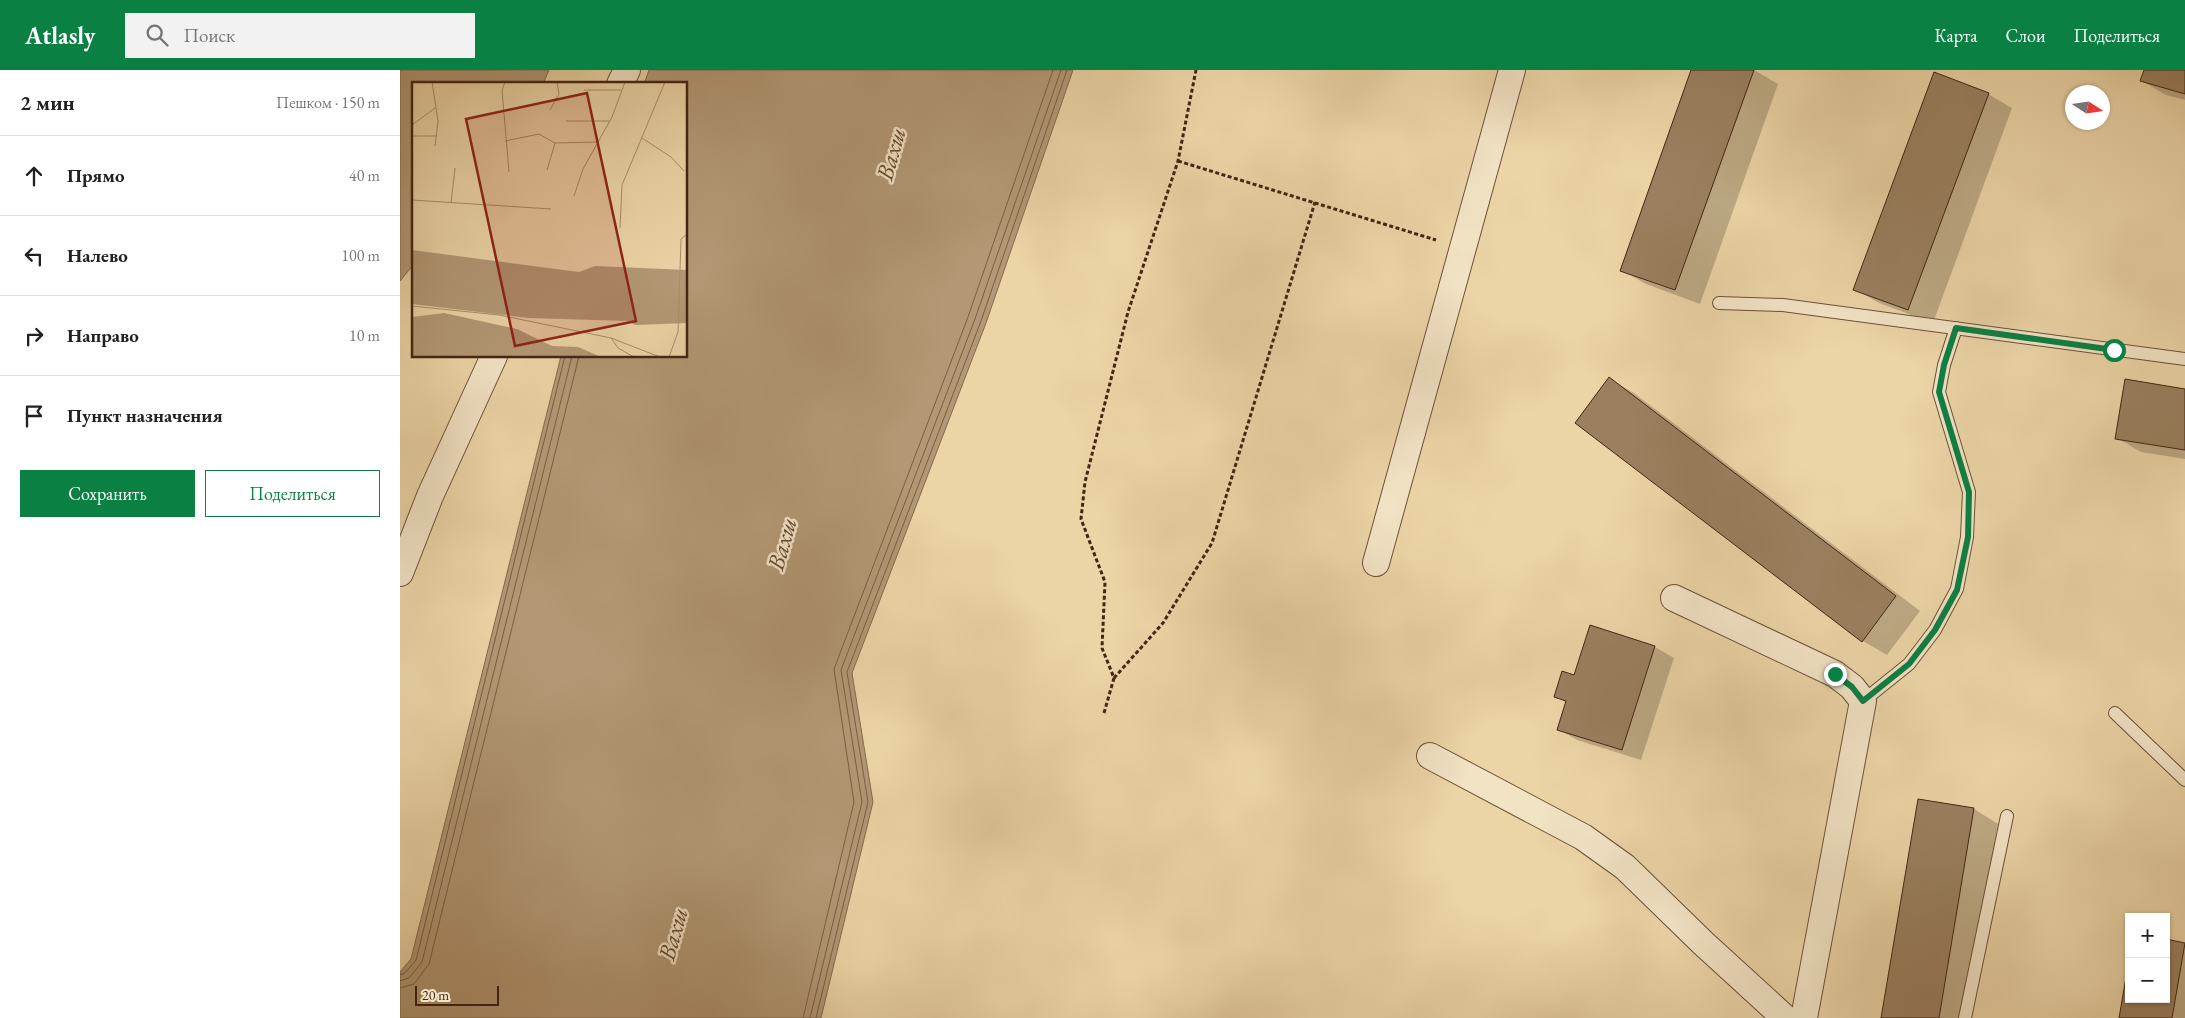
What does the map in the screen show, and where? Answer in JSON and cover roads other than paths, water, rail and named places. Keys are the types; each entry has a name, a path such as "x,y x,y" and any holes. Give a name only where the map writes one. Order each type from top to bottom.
{"street":[{"path":"621,82 627,70"},
{"path":"1376,564 1512,70"},
{"path":"400,572 430,496 493,358"},
{"path":"1674,598 1835,674 1852,687 1863,701 1804,1018"},
{"path":"1430,756 1583,837 1625,867 1702,943 1785,1018"}],"lane":[{"path":"1718,303 1783,305 2185,360"},
{"path":"1863,701 1909,664 1935,630 1957,590 1968,537 1969,492 1939,392 1944,365 1956,328"},
{"path":"2115,713 2185,780"},
{"path":"1965,1018 2007,816"}],"water":[{"path":"400,70 549,70 544,82 412,82 412,266 400,281"},
{"name":"Вахш","path":"649,70 1073,70 986,323 852,673 873,802 821,1018 400,1018 400,972 411,959 561,358 688,358 688,82 645,82"}]}
